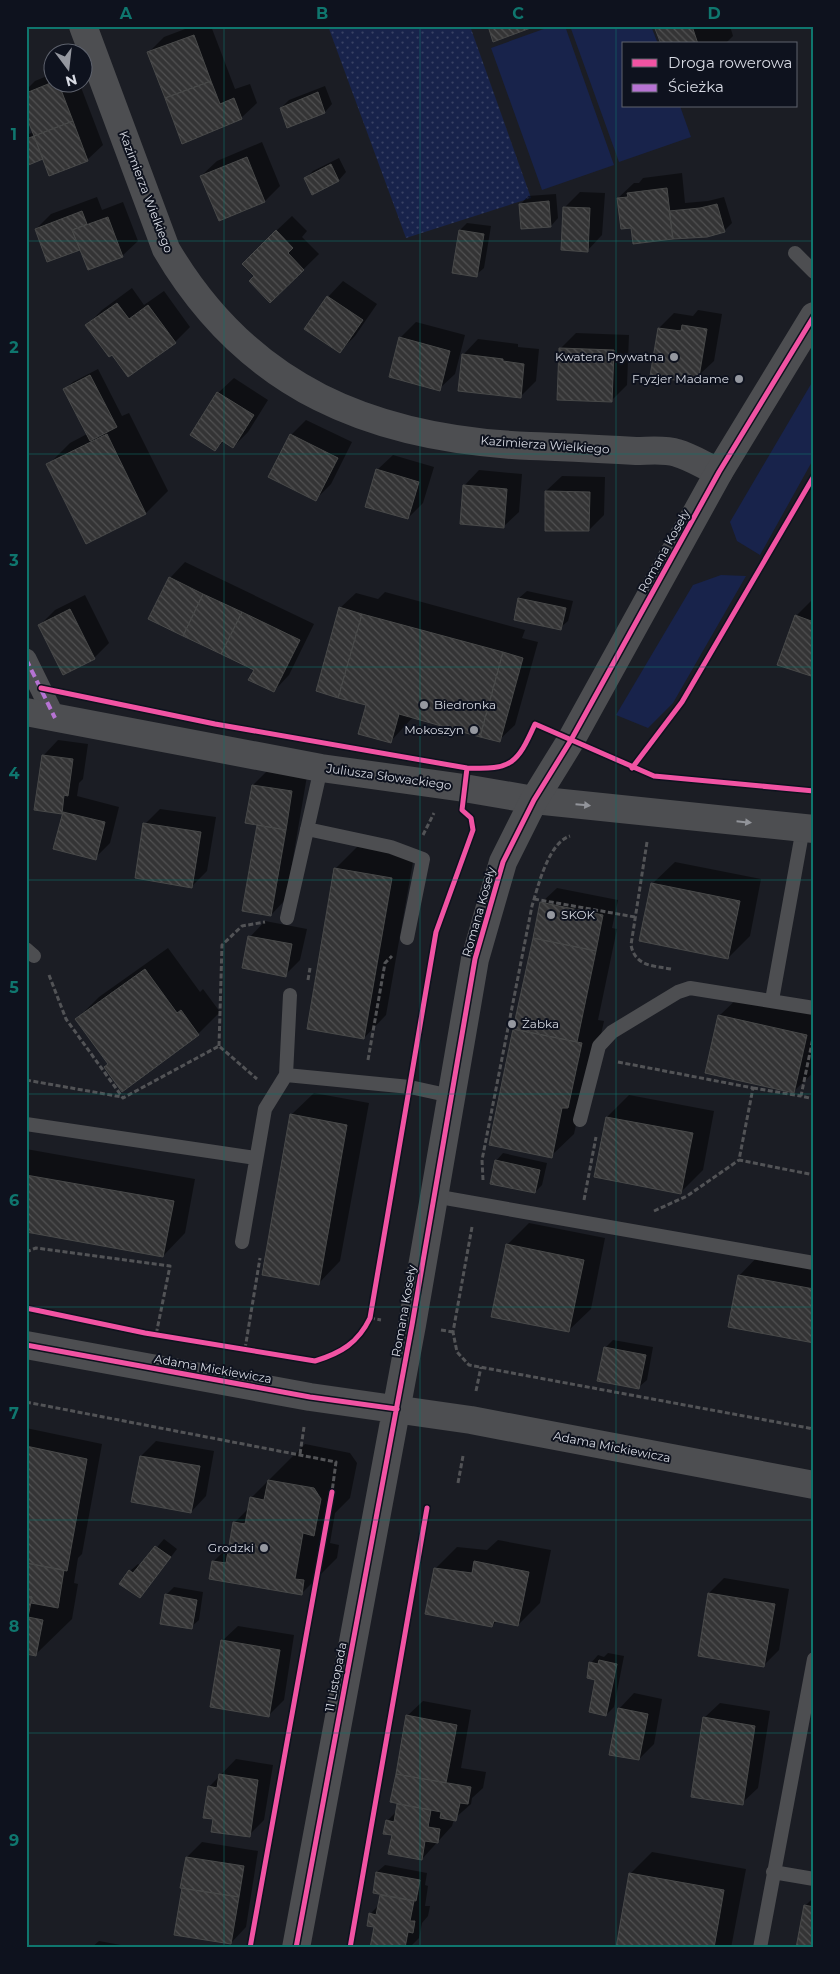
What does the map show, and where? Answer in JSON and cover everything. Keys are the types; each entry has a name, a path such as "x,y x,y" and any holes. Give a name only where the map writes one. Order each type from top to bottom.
{"street":[{"name":"Kazimierza Wielkiego","path":"83,26 166,249 183,278 223,328 271,368 310,394 357,415 432,434 513,445 677,452 718,472"},
{"name":"Romana Koseły","path":"396,1409 475,959 503,862 534,800 571,740 718,472 814,316"},
{"path":"26,659 55,718"},
{"name":"Juliusza Słowackiego","path":"26,712 321,768 534,800 809,829"},
{"name":"Adama Mickiewicza","path":"26,1345 310,1397 471,1420 814,1485"},
{"name":"11 Listopada","path":"296,1948 396,1409"}],"lane":[{"path":"795,253 814,272"},
{"path":"287,918 321,768"},
{"path":"307,829 391,847 423,859 407,938"},
{"path":"772,1000 809,829"},
{"path":"580,1120 599,1046 612,1032 678,992 690,988 814,1008"},
{"path":"242,1242 265,1110 286,1075 290,995"},
{"path":"286,1075 410,1087 451,1096"},
{"path":"26,1124 256,1158"},
{"path":"434,1196 476,1205 814,1263"},
{"path":"760,1948 814,1659"},
{"path":"773,1872 814,1879"}],"path":[{"path":"412,855 438,805"},
{"path":"647,839 631,945 632,954 638,961 676,970"},
{"path":"534,900 636,917"},
{"path":"218,1046 222,945 242,926 287,918"},
{"path":"367,1066 385,963 407,938"},
{"path":"30,953 51,978 66,1020 123,1098"},
{"path":"307,987 310,968"},
{"path":"802,1096 814,1033"},
{"path":"218,1046 274,1094"},
{"path":"26,1080 123,1098 218,1046"},
{"path":"596,1058 814,1099"},
{"path":"753,1088 739,1160 814,1175"},
{"path":"476,1205 453,1332 457,1352 469,1365 814,1429"},
{"path":"26,1252 36,1248 170,1266 156,1335"},
{"path":"245,1349 262,1249"},
{"path":"370,1318 387,1321"},
{"path":"476,1391 481,1367"},
{"path":"26,1402 336,1462 332,1492"},
{"path":"300,1454 305,1424"},
{"path":"458,1483 463,1456"}],"shaded area":[{"path":"328,26 470,26 531,198 406,238"},
{"path":"552,26 565,26 614,165 542,190 491,48"},
{"path":"570,26 651,26 657,42 622,42 622,108 681,108 691,137 619,162"},
{"path":"814,379 814,458 760,555 737,541 730,522"},
{"path":"721,575 746,576 673,703 648,728 616,715 693,585"}],"building":[{"path":"488,26 536,26 493,42"},
{"path":"654,26 692,26 697,42 660,42"},
{"path":"194,35 211,81 165,98 147,52"},
{"path":"211,81 220,104 234,98 242,119 182,144 165,98"},
{"path":"42,86 42,92 62,92 73,121 34,136 26,116 26,93"},
{"path":"318,92 325,113 287,128 280,108"},
{"path":"73,121 88,161 49,176 34,136"},
{"path":"34,136 43,159 26,166 26,139"},
{"path":"247,157 265,202 219,221 200,176"},
{"path":"331,164 339,181 312,195 304,178"},
{"path":"667,188 673,239 633,244 631,228 621,229 617,198 628,197 627,193"},
{"path":"549,201 551,227 521,229 519,204"},
{"path":"717,204 725,232 707,237 673,239 669,211 700,208"},
{"path":"563,207 590,208 588,252 561,250"},
{"path":"82,211 87,224 72,230 80,250 47,262 35,229"},
{"path":"108,217 123,257 88,270 72,230"},
{"path":"276,230 293,248 288,253 304,270 270,303 249,281 254,276 242,264"},
{"path":"459,230 484,234 477,277 452,273"},
{"path":"327,296 363,320 340,353 304,329"},
{"path":"117,303 129,319 148,305 176,343 128,377 112,355 109,357 85,325"},
{"path":"682,325 707,329 699,377 688,376 687,382 650,376 658,328 681,331"},
{"path":"399,337 450,351 440,391 389,377"},
{"path":"559,348 614,350 612,402 557,400"},
{"path":"462,354 503,359 503,361 524,364 521,398 458,391"},
{"path":"90,375 117,427 90,441 63,389"},
{"path":"217,392 254,415 233,448 222,441 215,451 190,435"},
{"path":"107,434 146,514 86,544 46,464"},
{"path":"290,434 338,458 316,501 268,477"},
{"path":"376,469 419,482 408,519 365,507"},
{"path":"463,485 507,489 504,528 460,524"},
{"path":"545,491 590,492 589,531 545,531"},
{"path":"169,577 203,594 183,636 148,619"},
{"path":"203,594 242,612 221,654 183,636"},
{"path":"518,598 566,608 561,630 514,620"},
{"path":"339,607 362,614 338,698 316,691"},
{"path":"70,609 95,659 63,675 38,625"},
{"path":"242,612 300,640 274,692 248,680 254,670 221,654"},
{"path":"362,614 503,652 480,737 399,714 391,743 358,734 366,705 338,698"},
{"path":"795,615 814,622 814,677 777,665"},
{"path":"503,652 523,658 500,742 480,737"},
{"path":"42,755 73,759 68,796 64,795 62,814 34,810"},
{"path":"252,785 292,791 286,830 245,823"},
{"path":"63,812 105,822 96,860 53,849"},
{"path":"143,823 201,832 192,888 135,878"},
{"path":"257,825 286,830 271,916 242,911"},
{"path":"334,868 392,878 364,1039 307,1029"},
{"path":"651,883 740,901 728,959 639,941"},
{"path":"540,902 603,915 596,951 533,938"},
{"path":"248,936 292,944 286,977 242,968"},
{"path":"533,938 596,951 577,1042 513,1029"},
{"path":"145,969 177,1013 181,1010 199,1035 122,1092 104,1067 108,1064 75,1019"},
{"path":"718,1015 807,1035 794,1093 705,1073"},
{"path":"513,1029 582,1043 568,1108 562,1108 552,1158 489,1145"},
{"path":"290,1114 347,1125 319,1285 262,1275"},
{"path":"606,1117 693,1133 681,1194 594,1177"},
{"path":"495,1160 540,1170 535,1193 490,1184"},
{"path":"26,1175 174,1201 163,1257 26,1232"},
{"path":"506,1244 584,1260 569,1332 491,1317"},
{"path":"738,1275 814,1289 814,1343 728,1327"},
{"path":"604,1347 646,1355 639,1389 597,1381"},
{"path":"26,1446 87,1459 67,1571 26,1563"},
{"path":"140,1456 200,1466 191,1513 131,1502"},
{"name":"Grodzki","path":"268,1480 314,1488 321,1499 314,1536 303,1533 295,1579 304,1580 302,1595 209,1579 212,1561 226,1563 233,1522 245,1524 250,1497 264,1500"},
{"path":"155,1546 171,1557 140,1598 119,1584 129,1570 133,1573"},
{"path":"474,1561 529,1572 518,1626 494,1621 492,1627 425,1614 434,1568 472,1573"},
{"path":"26,1563 64,1570 58,1608 31,1603 32,1597 26,1596"},
{"path":"708,1593 775,1604 764,1667 698,1656"},
{"path":"165,1594 197,1600 192,1629 160,1624"},
{"path":"26,1596 32,1597 28,1617 43,1620 36,1656 26,1654"},
{"path":"221,1640 280,1650 269,1717 210,1707"},
{"path":"599,1660 617,1664 606,1716 589,1712 595,1680 587,1678 589,1662 598,1664"},
{"path":"618,1708 648,1714 639,1760 609,1755"},
{"path":"406,1715 457,1725 446,1783 396,1774"},
{"path":"703,1717 755,1726 743,1805 691,1797"},
{"path":"219,1774 258,1780 250,1837 211,1832 213,1819 203,1818 208,1786 217,1788"},
{"path":"396,1774 471,1787 468,1804 460,1803 456,1821 440,1818 441,1812 390,1802"},
{"path":"397,1804 431,1810 428,1827 440,1829 438,1843 425,1841 422,1860 388,1854 392,1835 383,1834 386,1820 394,1822"},
{"path":"186,1857 244,1866 239,1897 180,1888"},
{"path":"376,1872 420,1880 416,1901 373,1893"},
{"path":"629,1873 724,1890 714,1948 616,1948"},
{"path":"182,1888 239,1897 231,1944 174,1935"},
{"path":"380,1895 414,1901 410,1921 415,1921 413,1933 408,1932 405,1948 370,1948 374,1927 367,1926 369,1913 376,1915"},
{"path":"804,1905 814,1907 814,1948 796,1948"}],"marked path":[{"path":"26,659 55,718"}],"cycle path":[{"path":"296,1948 412,1325 475,959 503,862 534,800 571,740 719,472 814,316"},
{"path":"632,768 682,702 814,476"},
{"path":"41,688 215,724 467,768 494,768 511,762 523,748 535,724 654,776 814,791"},
{"path":"26,1308 145,1333 315,1361 348,1346 360,1334 370,1318 436,932 473,830 471,818 462,810 467,768"},
{"path":"26,1345 310,1397 397,1409"},
{"path":"250,1948 332,1492"},
{"path":"350,1948 427,1508"}],"place":[{"name":"Kwatera Prywatna","path":"674,357"},
{"name":"Fryzjer Madame","path":"739,379"},
{"name":"Biedronka","path":"424,705"},
{"name":"Mokoszyn","path":"474,730"},
{"name":"SKOK","path":"551,915"},
{"name":"Żabka","path":"512,1024"},
{"name":"Grodzki","path":"264,1548"}]}
